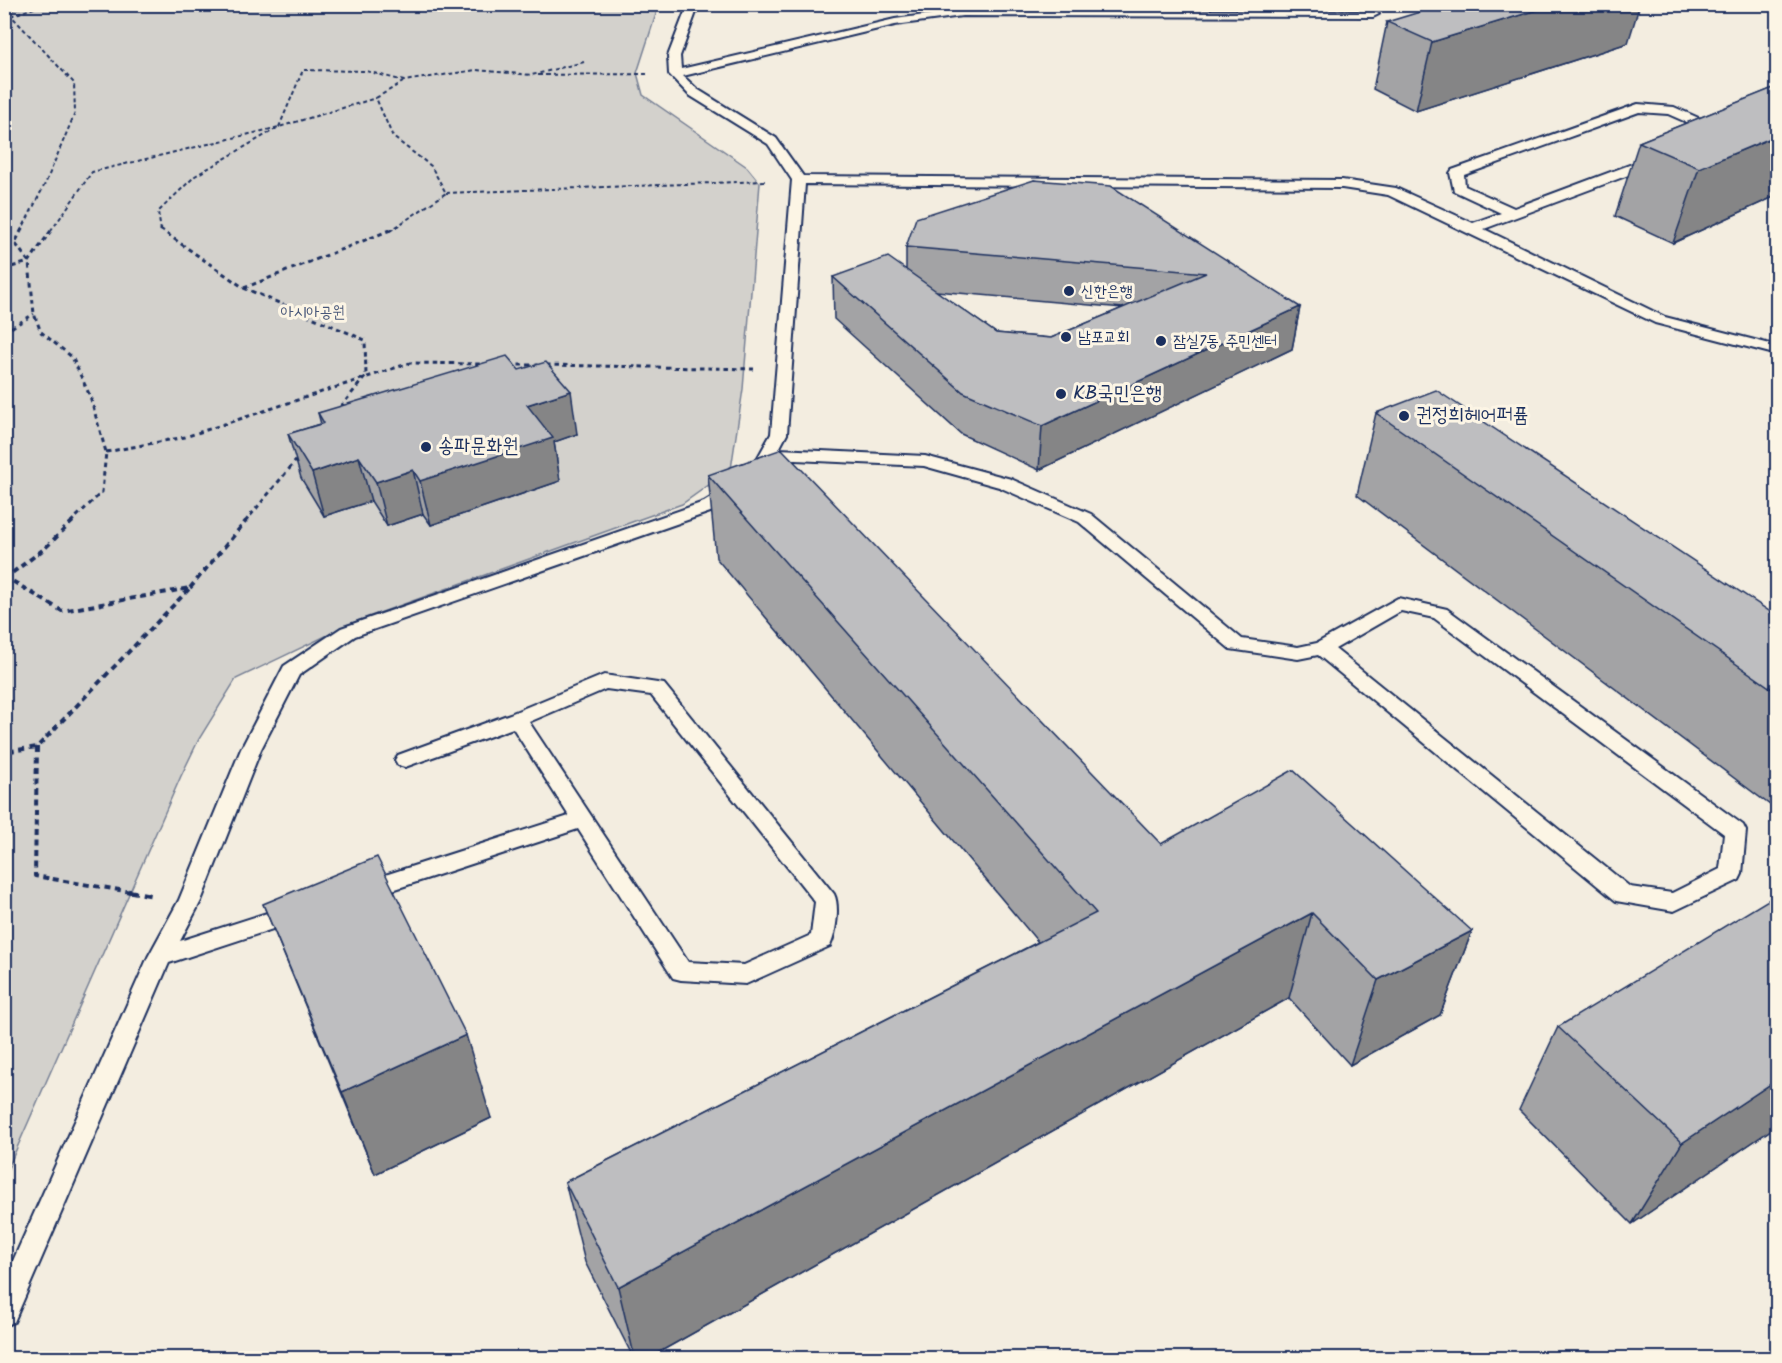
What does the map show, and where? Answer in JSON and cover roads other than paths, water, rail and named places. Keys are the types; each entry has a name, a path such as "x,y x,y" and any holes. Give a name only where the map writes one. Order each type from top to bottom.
{"lane":[{"path":"4,1313 160,957 190,901 251,749 291,671 348,632 710,506 755,478 779,434 786,370 799,180 772,141 693,92 675,74 674,56 694,4"},
{"path":"675,74 895,22 962,13 1373,14"},
{"path":"1513,213 1459,188 1457,173 1638,108 1670,110 1708,127 1705,142 1695,146"},
{"path":"1473,228 1662,158"},
{"path":"799,180 1342,184 1391,191 1473,228 1660,320 1778,351"},
{"path":"768,454 925,461 1005,483 1085,518 1238,645 1298,653 1322,648 1398,604 1440,613 1735,831 1731,874 1674,902 1624,895 1322,648"},
{"path":"405,760 517,719 604,682 657,689 826,900 822,940 746,975 681,971 517,719"},
{"path":"349,896 582,820"},
{"path":"160,957 315,906"}],"place":[{"name":"신한은행","path":"1069,291"},
{"name":"남포교회","path":"1066,337"},
{"name":"잠실7동 주민센터","path":"1161,341"},
{"name":"KB국민은행","path":"1061,394"},
{"name":"권정희헤어퍼퓸","path":"1404,416"},
{"name":"송파문화원","path":"426,447"}],"park label":[{"name":"아시아공원","path":"313,312"}]}
